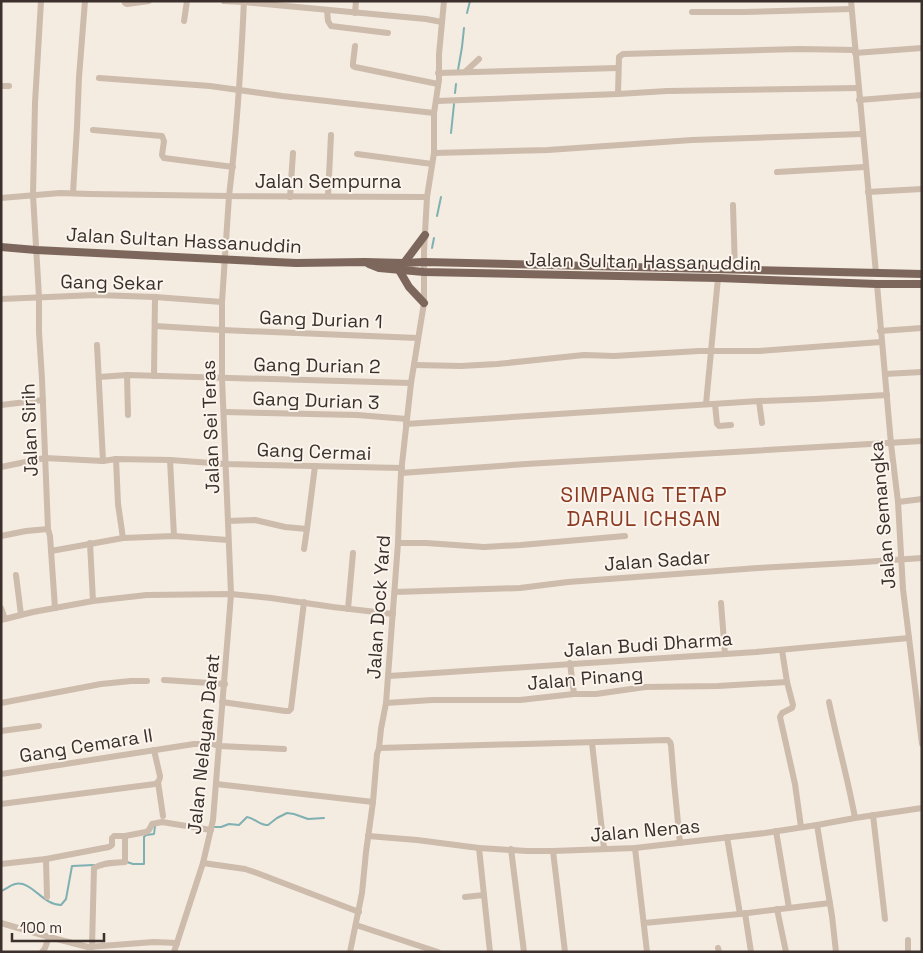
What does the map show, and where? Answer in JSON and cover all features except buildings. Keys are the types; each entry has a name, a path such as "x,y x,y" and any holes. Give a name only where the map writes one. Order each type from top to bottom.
{"main road":[{"path":"424,303 408,287 401,267 426,235"},
{"name":"Jalan Sultan Hassanuddin","path":"1,247 296,263 365,262 380,268 401,267 424,262 922,274"},
{"name":"Jalan Sultan Hassanuddin","path":"401,267 424,272 922,284"}],"street":[{"name":"Jalan Sirih","path":"41,1 35,103 33,195 48,529 55,608"},
{"path":"72,193 77,127 78,77 85,1"},
{"path":"124,1 127,4 149,1"},
{"path":"184,21 188,1"},
{"path":"224,1 442,22"},
{"path":"355,13 356,1"},
{"name":"Jalan Dock Yard","path":"350,952 362,893 380,729 386,703 389,676 388,665 402,471 411,383 424,303 427,196 434,153 434,113 437,101 444,1"},
{"path":"850,1 876,273"},
{"name":"Jalan Sei Teras","path":"231,594 222,378 222,302 229,196 240,90 244,2"},
{"path":"692,12 851,9"},
{"path":"328,10 328,21 331,26 388,33"},
{"path":"355,46 353,66 355,67 438,84"},
{"path":"618,94 619,57 625,53 799,49 855,51 922,48"},
{"path":"465,72 480,59"},
{"path":"438,73 618,68"},
{"path":"99,78 210,86 434,113"},
{"path":"1,86 9,86"},
{"path":"437,101 667,91 858,88"},
{"path":"860,100 922,95"},
{"path":"93,130 162,136 164,138 162,155 164,158 233,168"},
{"path":"328,196 331,134"},
{"path":"434,153 548,150 700,139 862,134"},
{"path":"290,197 293,153"},
{"path":"357,154 432,164"},
{"path":"777,172 865,166"},
{"path":"868,192 922,189"},
{"name":"Jalan Sempurna","path":"1,198 60,193 290,197 427,196"},
{"path":"733,205 735,270"},
{"path":"706,404 718,278"},
{"name":"Jalan Semangka","path":"877,284 881,342 898,502 903,588 909,638 919,694 922,744"},
{"name":"Gang Sekar","path":"1,299 81,295 155,297 222,302"},
{"path":"154,376 155,297"},
{"name":"Gang Durian 1","path":"154,326 418,338"},
{"path":"880,331 922,328"},
{"path":"414,365 461,366 584,356 768,350 881,342"},
{"path":"97,345 104,461"},
{"path":"885,374 922,372"},
{"path":"127,375 128,415"},
{"name":"Gang Durian 2","path":"99,377 127,375 411,383"},
{"name":"Gang Durian 3","path":"224,412 357,415 407,422 759,401 887,396"},
{"path":"1,405 43,400"},
{"path":"759,401 762,423"},
{"path":"715,404 717,424 721,427 731,425"},
{"name":"Gang Cermai","path":"1,467 45,458 104,461 170,460 226,464 315,466 409,473 820,446 922,442"},
{"path":"116,460 118,504 123,538"},
{"path":"170,460 174,536"},
{"path":"304,549 315,466"},
{"path":"898,502 922,499"},
{"path":"228,521 256,520 285,527 307,529"},
{"path":"1,536 48,529"},
{"path":"51,551 123,538 174,536 228,540"},
{"path":"398,543 484,547 625,536"},
{"path":"90,544 93,601"},
{"path":"348,609 353,553"},
{"name":"Jalan Sadar","path":"394,592 520,588 588,580 922,558"},
{"path":"16,576 21,615"},
{"path":"1,608 3,619 93,601 147,594 231,594 393,614"},
{"name":"Jalan Nelayan Darat","path":"174,952 203,863 213,820 231,594"},
{"path":"222,702 290,711 304,602"},
{"path":"721,604 725,654"},
{"name":"Jalan Budi Dharma","path":"389,676 782,650 909,638"},
{"path":"782,650 792,708 782,713 780,717 795,784 801,827"},
{"path":"570,663 574,694"},
{"path":"164,680 224,684"},
{"path":"1,703 101,684 147,681"},
{"name":"Jalan Pinang","path":"386,703 432,700 520,700 574,694 596,694 645,687 718,686 787,682"},
{"path":"829,702 850,789 854,818"},
{"path":"1,731 39,726"},
{"path":"379,748 670,741 680,842"},
{"path":"592,743 604,848"},
{"name":"Gang Cemara II","path":"1,774 194,744 284,749"},
{"path":"154,750 160,776 158,782 163,816"},
{"path":"1,804 155,784 158,782"},
{"path":"216,784 373,802"},
{"name":"Jalan Nenas","path":"368,836 479,848 554,852 634,848 727,838 922,808"},
{"path":"873,815 886,919"},
{"path":"1,864 46,859 111,846 112,837 148,831 155,823 162,822 211,830"},
{"path":"818,825 836,952"},
{"path":"776,831 789,908"},
{"path":"92,947 93,871 97,866 125,863 125,836"},
{"path":"727,838 752,952"},
{"path":"479,848 490,952"},
{"path":"634,848 647,952"},
{"path":"511,850 524,952"},
{"path":"554,852 566,952"},
{"path":"46,859 47,897"},
{"path":"203,863 262,874 359,912"},
{"path":"465,897 484,895"},
{"path":"644,923 743,914 830,903"},
{"path":"777,909 786,952"},
{"path":"1,923 99,949 154,942 177,943"},
{"path":"356,925 438,952"},
{"path":"42,952 48,937"},
{"path":"908,940 908,952"}],"waterway":[{"path":"467,13 470,1"},
{"path":"458,70 464,28"},
{"path":"455,93 456,84"},
{"path":"451,133 454,104"},
{"path":"437,216 441,197"},
{"path":"432,248 434,238"},
{"path":"212,827 221,827 229,824 239,825 247,817 268,825 287,813 308,819 324,818"},
{"path":"127,862 144,864 144,837 154,834 155,826"},
{"path":"1,891 13,885 21,884 32,889 48,901 61,905 66,899 72,866 94,865"}],"district":[{"name":"SIMPANG TETAP DARUL ICHSAN","path":"644,507"}]}
